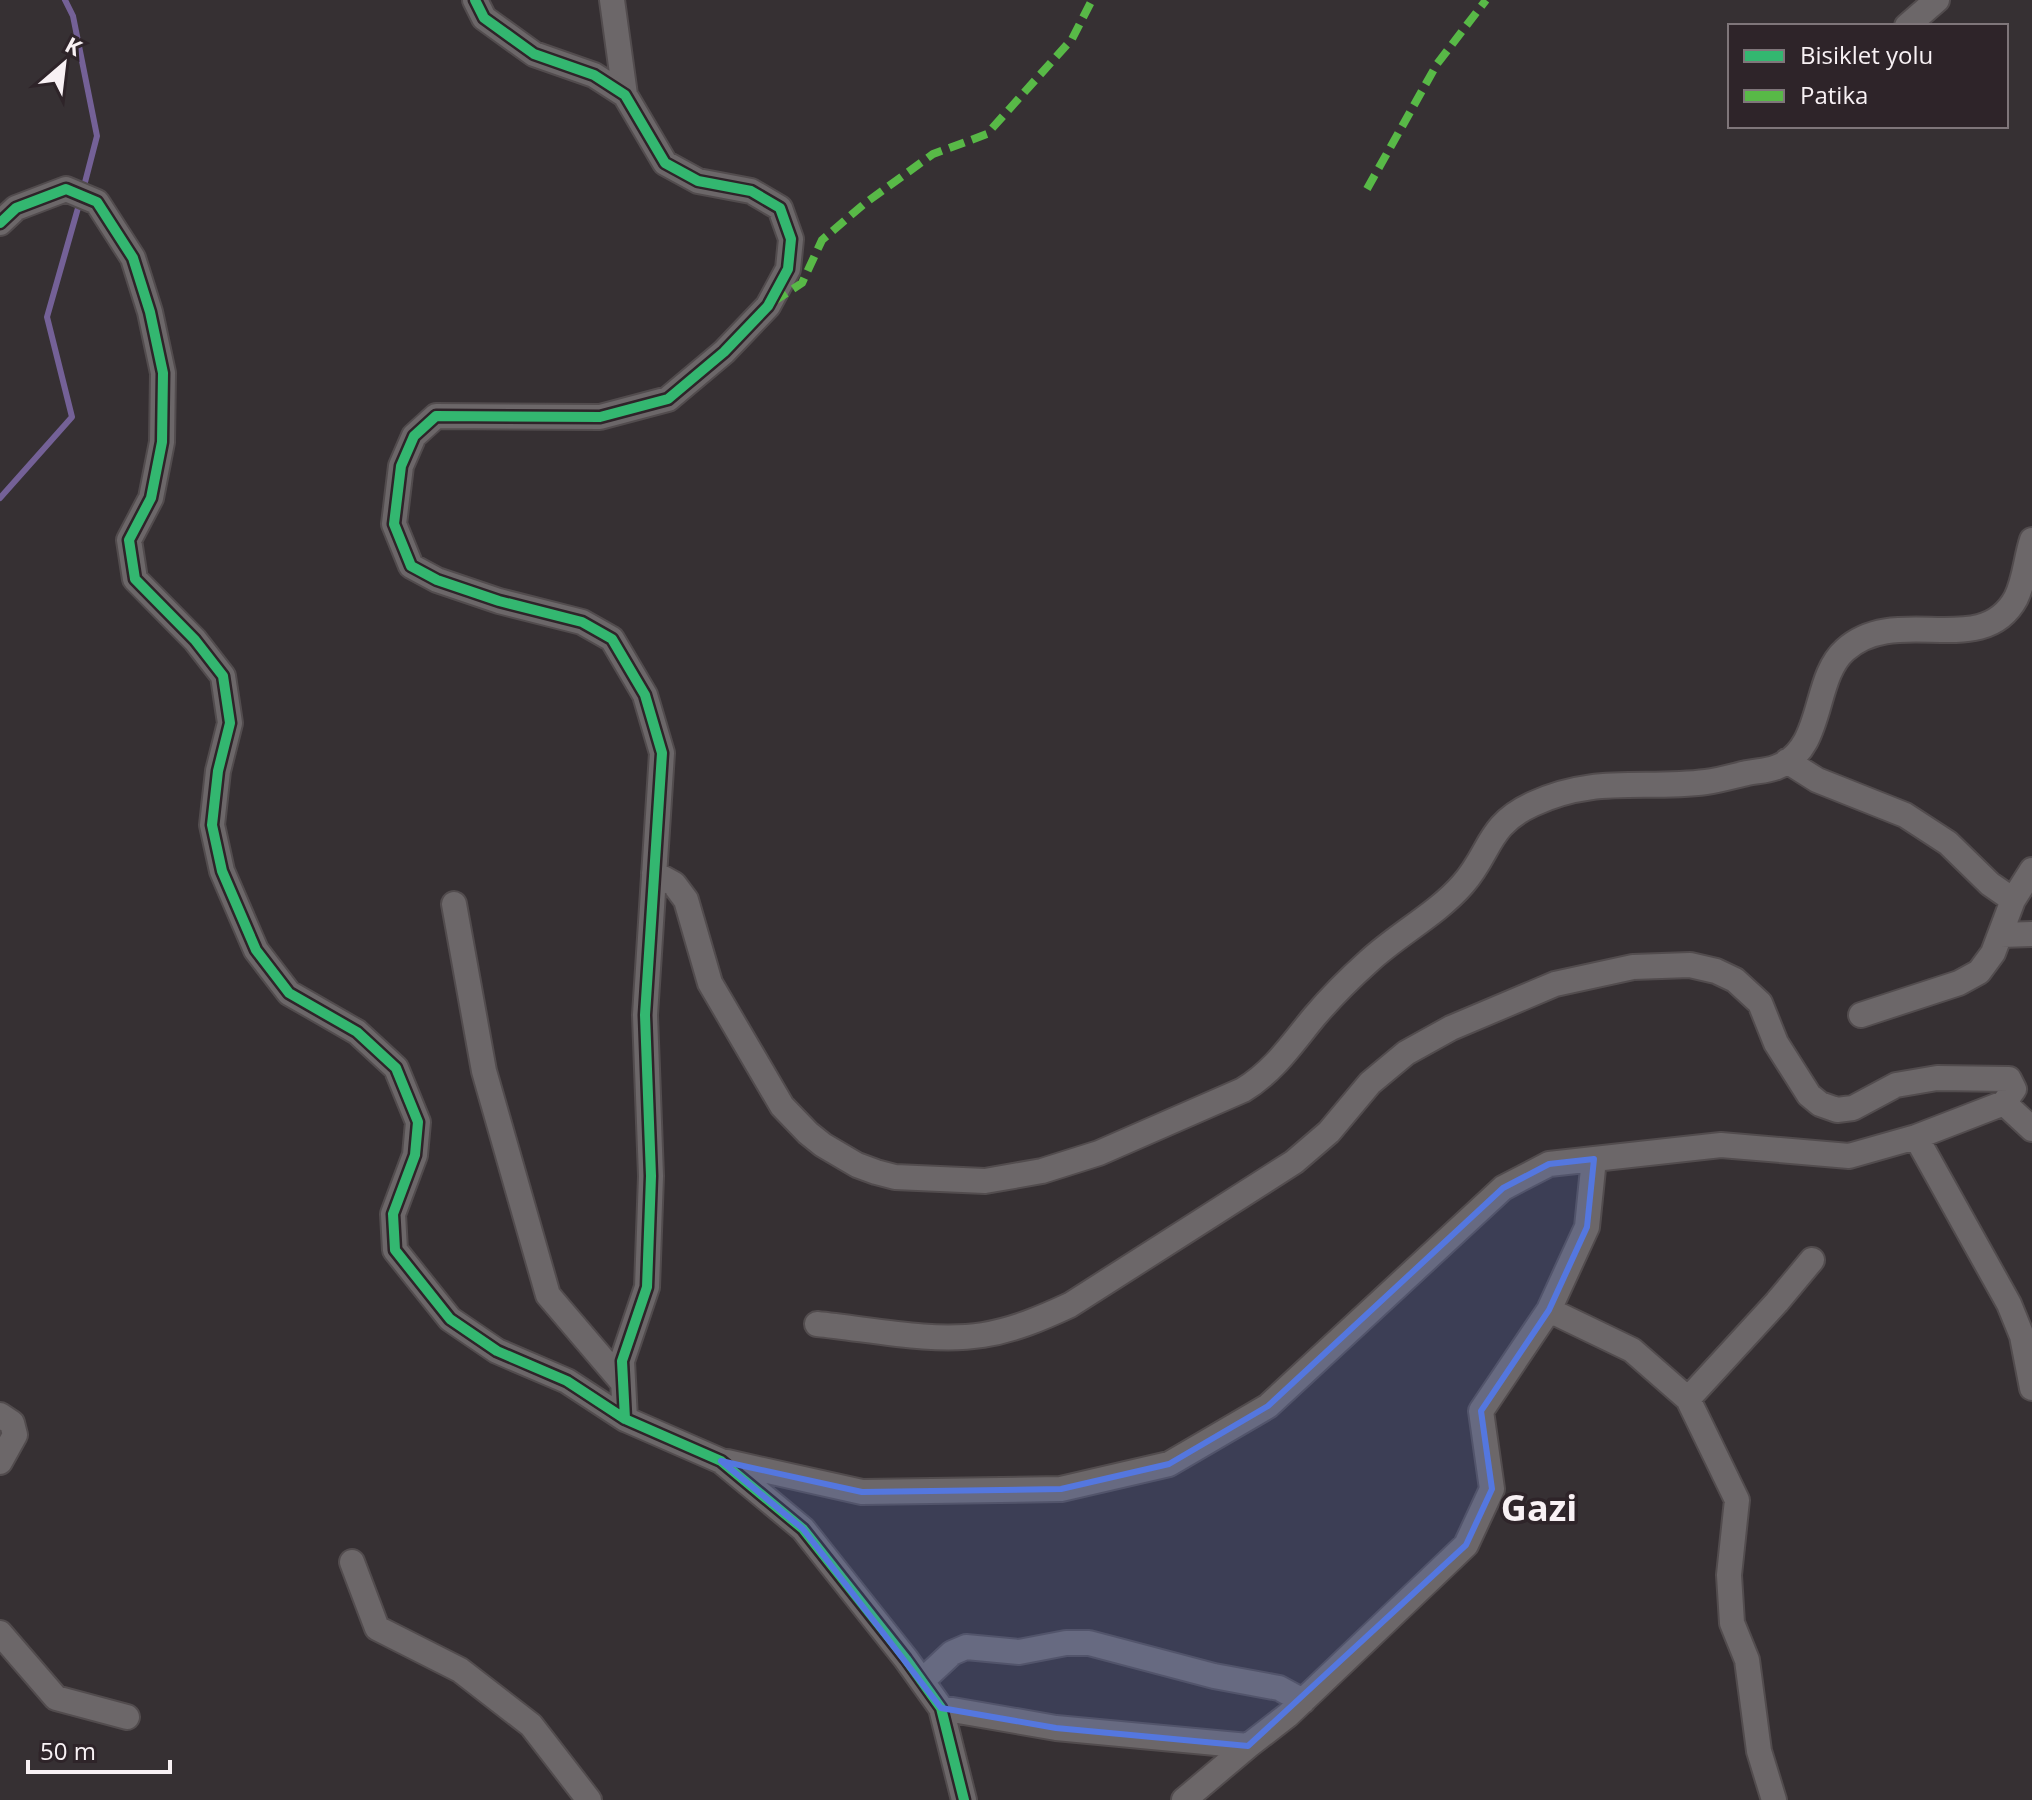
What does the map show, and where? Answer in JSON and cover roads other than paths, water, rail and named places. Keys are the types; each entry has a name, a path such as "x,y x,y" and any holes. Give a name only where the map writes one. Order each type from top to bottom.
{"street":[{"path":"475,0 484,18 534,54 594,75 625,95"},
{"path":"612,0 625,95 665,163 698,181 751,191 780,208 791,239 788,269 768,306 724,352 668,399 600,417 436,416 414,436 401,466 394,524 411,566 437,580 499,601 582,622 612,639 645,695 662,753 645,1015 651,1176 647,1287 622,1361 625,1419"},
{"path":"1909,24 1937,0"},
{"path":"0,223 16,208 66,189 97,202 133,258 150,312 163,373 162,442 151,498 129,540 135,579 195,640 223,676 230,723 218,771 212,825 222,871 256,950 289,993 357,1032 396,1068 418,1122 415,1155 393,1214 395,1250 450,1319 497,1351 567,1381 625,1419 721,1461 862,1492 1061,1489 1169,1464 1268,1406 1503,1188 1549,1164 1721,1145 1849,1156 1916,1137 2004,1103 2014,1089 2009,1079 1951,1078 1896,1085 1853,1108 1828,1108 1809,1095 1776,1043 1760,1003 1735,980 1716,971 1690,965 1633,967 1555,984 1428,1039 1385,1069 1329,1132 1294,1162 1070,1305 1044,1317 998,1332 962,1337 817,1324"},
{"path":"654,873 674,884 686,900 710,983 782,1106 808,1133 849,1160 895,1177 985,1181 1042,1171 1099,1153 1243,1090 1259,1080 1273,1069 1317,1014 1370,960 1456,892 1473,871 1493,835 1522,809 1552,795 1592,785 1704,782 1778,767 1787,761 1809,734 1825,684 1843,651 1887,630 1973,630 1991,623 2008,609 2015,598 2032,540"},
{"path":"1787,761 1817,780 1905,815 1948,843 1990,884 2013,900"},
{"path":"1861,1015 1969,979 1987,963 2013,900 2032,870"},
{"path":"454,904 484,1071 548,1295 623,1383"},
{"path":"2001,935 2032,934"},
{"path":"2004,1103 2032,1129"},
{"path":"1916,1137 2027,1338 2032,1388"},
{"path":"1184,1800 1303,1701 1466,1545 1492,1489 1481,1411 1549,1310 1587,1227 1594,1159"},
{"path":"1688,1399 1812,1260"},
{"path":"1549,1310 1632,1350 1688,1399 1737,1500 1729,1575 1732,1623 1747,1660 1759,1751 1774,1800"},
{"path":"0,1415 12,1423 15,1435 0,1462"},
{"path":"721,1461 803,1529 922,1681 941,1708 964,1800"},
{"path":"352,1562 377,1628 460,1670 531,1725 589,1800"},
{"path":"0,1633 56,1698 127,1717"},
{"path":"922,1681 952,1653 966,1647 1019,1652 1066,1643 1089,1643 1214,1676 1279,1688 1303,1701"},
{"path":"941,1708 1056,1728 1248,1746"}],"waterway":[{"path":"65,0 73,16 97,136 83,190"},
{"path":"0,498 72,417 47,317 80,201"}],"district":[{"name":"Gazi","path":"1539,1508"}]}
